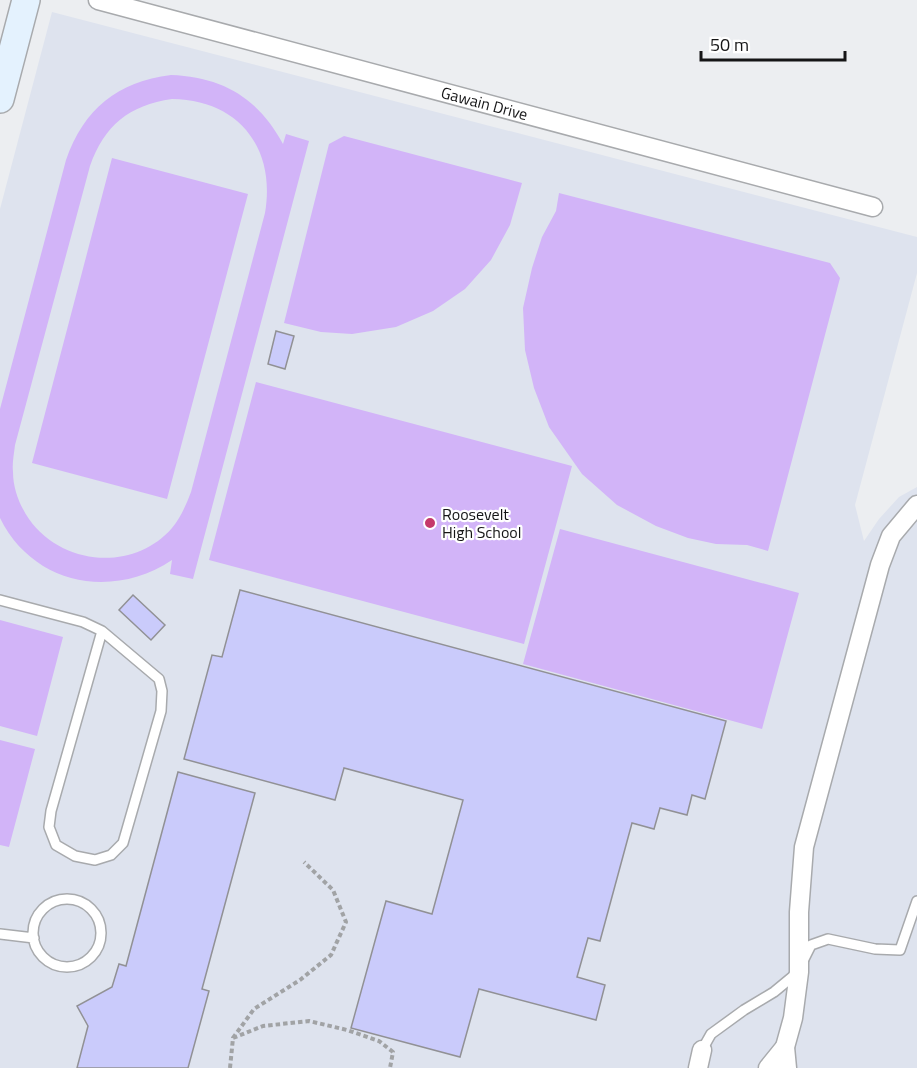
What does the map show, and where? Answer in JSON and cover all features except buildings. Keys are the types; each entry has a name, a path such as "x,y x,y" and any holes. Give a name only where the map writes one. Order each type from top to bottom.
{"street":[{"path":"0,99 26,0"},
{"name":"Gawain Drive","path":"98,0 873,207"},
{"path":"768,1068 785,1047 794,1018 804,847 880,565 891,536 917,505"},
{"path":"785,1047 787,1068"},
{"path":"698,1068 702,1050"}],"lane":[{"path":"0,600 83,622 102,631 159,679 162,691 161,711 123,843 111,855 95,860 75,856 56,845 49,827 51,811 102,631"},
{"path":"66,898 85,903 93,910 102,927 102,937 94,954 87,961 69,967 59,966 42,956 36,948 34,938 33,929 41,911 48,904 66,898"},
{"path":"702,1050 711,1034 774,992 798,972 811,945 828,939 875,949 900,950 917,901"},
{"path":"0,934 34,938"}],"path":[{"path":"230,1068 233,1038 254,1009 300,980 331,955 346,922 333,890 304,862"},
{"path":"233,1038 262,1026 309,1021 379,1041 393,1052 390,1068"}],"shaded area":[{"name":"Roosevelt High School","path":"52,12 917,237 917,273 855,505 864,541 879,519 899,497 917,487 917,1068 0,1068 0,209"},
{"path":"171,75 207,80 223,86 250,102 273,128 283,144 286,134 309,141 193,579 170,574 172,560 149,572 124,580 100,582 76,579 53,571 32,558 14,541 0,518 0,409 66,160 73,142 82,126 105,101 134,84","holes":["172,99 196,102 216,108 234,118 248,132 265,168 267,189 265,213 191,492 181,515 172,528 156,542 138,552 119,557 99,558 79,554 43,535 26,514 14,485 15,445 90,166 96,152 111,129 131,112 143,106"]},
{"path":"344,136 522,183 510,225 491,260 465,289 433,311 396,327 352,334 321,332 284,323 329,144"},
{"path":"112,158 248,194 167,499 32,463"},
{"path":"559,193 830,263 840,278 768,551 747,545 716,544 688,538 656,526 617,505 582,474 549,427 534,388 525,350 523,308 532,268 542,237 556,211"},
{"path":"256,382 572,466 524,644 209,560"},
{"path":"560,529 799,593 762,729 523,664"},
{"path":"0,620 63,637 37,736 0,726"},
{"path":"0,740 35,749 9,847 0,845"}],"place":[{"name":"Roosevelt High School","path":"430,523"}]}
